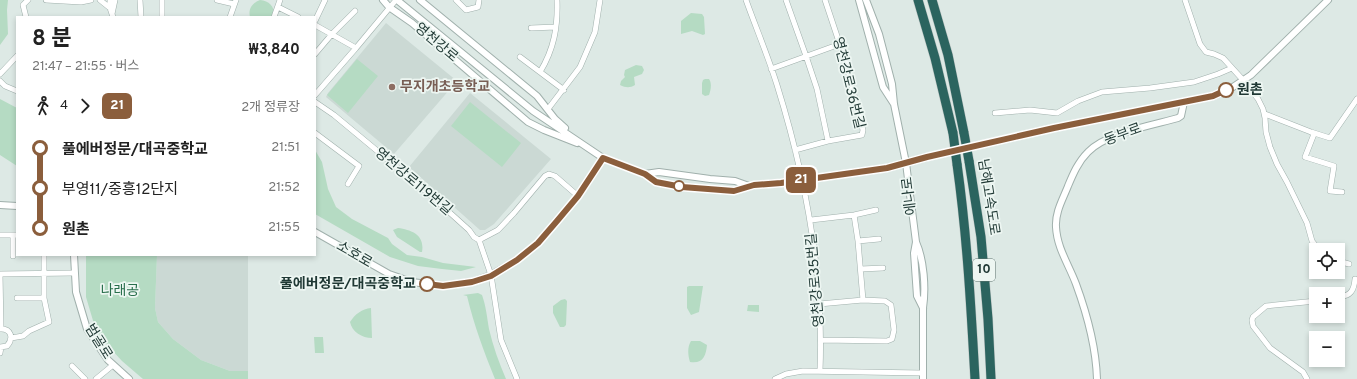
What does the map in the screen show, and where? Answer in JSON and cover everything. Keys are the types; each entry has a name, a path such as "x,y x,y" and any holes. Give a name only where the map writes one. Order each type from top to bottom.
{"highway":[{"name":"남해고속도로","path":"918,0 953,133 964,211 970,282 975,379"},
{"name":"남해고속도로","path":"932,0 948,55 964,133 981,237 988,319 991,379"}],"street":[{"path":"26,16 23,5 28,0"},
{"path":"46,0 81,2 91,0"},
{"path":"100,0 110,8"},
{"path":"110,0 112,15"},
{"path":"112,15 115,0"},
{"path":"140,0 141,16"},
{"path":"162,0 162,16"},
{"path":"217,0 235,2 230,16"},
{"path":"274,16 280,0"},
{"path":"316,19 325,0"},
{"name":"영천강로","path":"383,0 389,7 412,23 528,122 591,149"},
{"path":"316,94 396,0"},
{"name":"영천강로","path":"396,0 534,111 591,149"},
{"name":"영천강로","path":"420,0 537,96 564,128 603,158 645,174 656,182 682,187 734,191 750,186 887,168 1054,128 1184,102"},
{"path":"456,0 466,10 478,7 478,0"},
{"path":"540,72 547,62 553,47 556,27 557,0"},
{"path":"548,110 580,67 595,32 600,0"},
{"path":"746,0 777,84 802,180"},
{"path":"786,0 817,89 828,140"},
{"name":"영천강로36번길","path":"795,150 828,140 862,135 863,130 846,63 825,0"},
{"name":"에나로","path":"859,0 883,87 894,104"},
{"name":"에나로","path":"866,0 879,34 892,84 894,104 906,163 916,242 921,252 925,296 923,308 923,376"},
{"path":"1185,0 1200,44 1206,52 1223,58 1258,99 1265,114 1266,132 1270,147 1307,223 1314,243"},
{"path":"1184,102 1213,96 1233,87 1251,75 1328,0"},
{"path":"278,7 296,16"},
{"path":"316,53 355,11"},
{"path":"316,26 356,48"},
{"path":"531,28 556,27"},
{"path":"771,69 840,44"},
{"path":"0,74 16,57"},
{"path":"520,57 564,90"},
{"path":"995,113 1030,110 1057,113 1078,101 1102,92 1150,88 1194,82 1232,68"},
{"path":"0,81 5,86 16,91"},
{"path":"1265,114 1314,134 1330,138 1357,99"},
{"name":"동부로","path":"1097,379 1096,357 1089,329 1076,284 1058,242 1056,226 1059,207 1076,169 1088,152 1113,136 1178,118 1181,116 1184,102"},
{"name":"영천강로119번길","path":"316,103 334,115 428,193 479,240 491,276 501,340 517,379"},
{"name":"영천강로119번길","path":"316,134 359,166 348,184"},
{"path":"1314,134 1305,158 1334,166 1330,191 1342,192"},
{"name":"소호로","path":"316,233 388,274 412,282 443,286 472,282 491,276 517,260 538,243 578,196 603,158"},
{"name":"영천강로","path":"645,174 659,172 735,181 750,186"},
{"path":"479,240 498,230 545,176 549,174 555,176 578,196"},
{"name":"영천강로35번길","path":"802,180 811,220 814,246 821,340 820,371"},
{"path":"0,205 16,206"},
{"name":"영천강로35번길","path":"811,220 854,215 876,210"},
{"path":"819,304 863,300 861,269 854,215"},
{"path":"0,235 15,235 13,256"},
{"path":"858,241 879,239"},
{"path":"11,338 23,336 29,331 49,322 44,298 44,256"},
{"name":"범골로","path":"74,256 76,292 87,329 108,360 129,379"},
{"path":"1345,263 1349,264"},
{"path":"861,269 883,268"},
{"path":"0,349 7,346 11,341 11,334 7,330 0,328 0,274 74,274"},
{"path":"1345,296 1350,294 1353,290 1355,280"},
{"path":"17,298 44,298"},
{"name":"영천강로35번길","path":"821,340 887,341 892,339 894,330 891,305 885,301 863,300"},
{"path":"1307,379 1303,372 1270,348 1253,326 1252,320 1253,317 1266,306 1309,302"},
{"path":"96,379 113,365"},
{"path":"72,366 85,379"},
{"path":"775,379 786,374 803,371 923,376"}],"shaded area":[{"name":"무지개초등학교","path":"386,23 457,81 394,154 326,97"},
{"path":"470,93 551,159 494,224 485,230 480,230 409,167"},
{"path":"157,256 248,256 248,371 230,371 201,360 173,339 158,322 155,308"}],"green space":[{"path":"0,0 8,0 8,34 0,45"},
{"path":"260,0 269,3 273,7 274,16 250,16 251,7"},
{"path":"691,13 702,14 704,17 705,34 703,35 692,31 681,34 681,21"},
{"path":"357,59 378,76 348,113 327,95"},
{"path":"636,65 642,66 644,70 642,74 634,77 635,85 631,87 624,87 620,85 621,81 625,77 625,70"},
{"path":"705,79 709,79 711,82 711,87 709,95 705,96 702,94 702,83"},
{"path":"0,99 16,107 16,165 0,155"},
{"path":"470,102 521,143 502,167 451,126"},
{"path":"316,152 322,162 328,189 336,207 352,219 388,238 392,244 407,255 422,257 443,263 476,267 461,271 442,269 418,266 390,257 316,215"},
{"path":"398,228 413,232 419,237 422,252 397,237 393,230"},
{"name":"나래공","path":"86,256 157,256 155,308 158,322 173,339 201,360 230,371 248,371 248,379 143,379 122,361 97,334 86,297"},
{"path":"703,286 699,312 691,315 687,308 687,287"},
{"path":"478,293 482,295 492,342 506,379 495,379 467,296 463,295"},
{"path":"565,299 567,301 566,325 564,327 560,327 553,313 553,306"},
{"path":"748,305 759,305 759,312 747,311"},
{"path":"371,308 372,338 358,334 351,326 350,322 359,312"},
{"path":"314,337 323,337 324,353 315,353"},
{"path":"691,341 700,341 707,345 705,356 698,362 690,362 688,352"}],"bus line":[{"name":"21","path":"427,284 443,286 472,282 491,276 517,260 538,243 557,221 578,196 603,158 645,174 656,182 682,187 734,191 754,185 781,183 887,168 927,157 1054,128 1213,96 1226,90"}],"place":[{"name":"무지개초등학교","path":"392,87"},
{"name":"원촌","path":"1226,90"},
{"name":"풀에버정문/대곡중학교","path":"427,284"}]}
